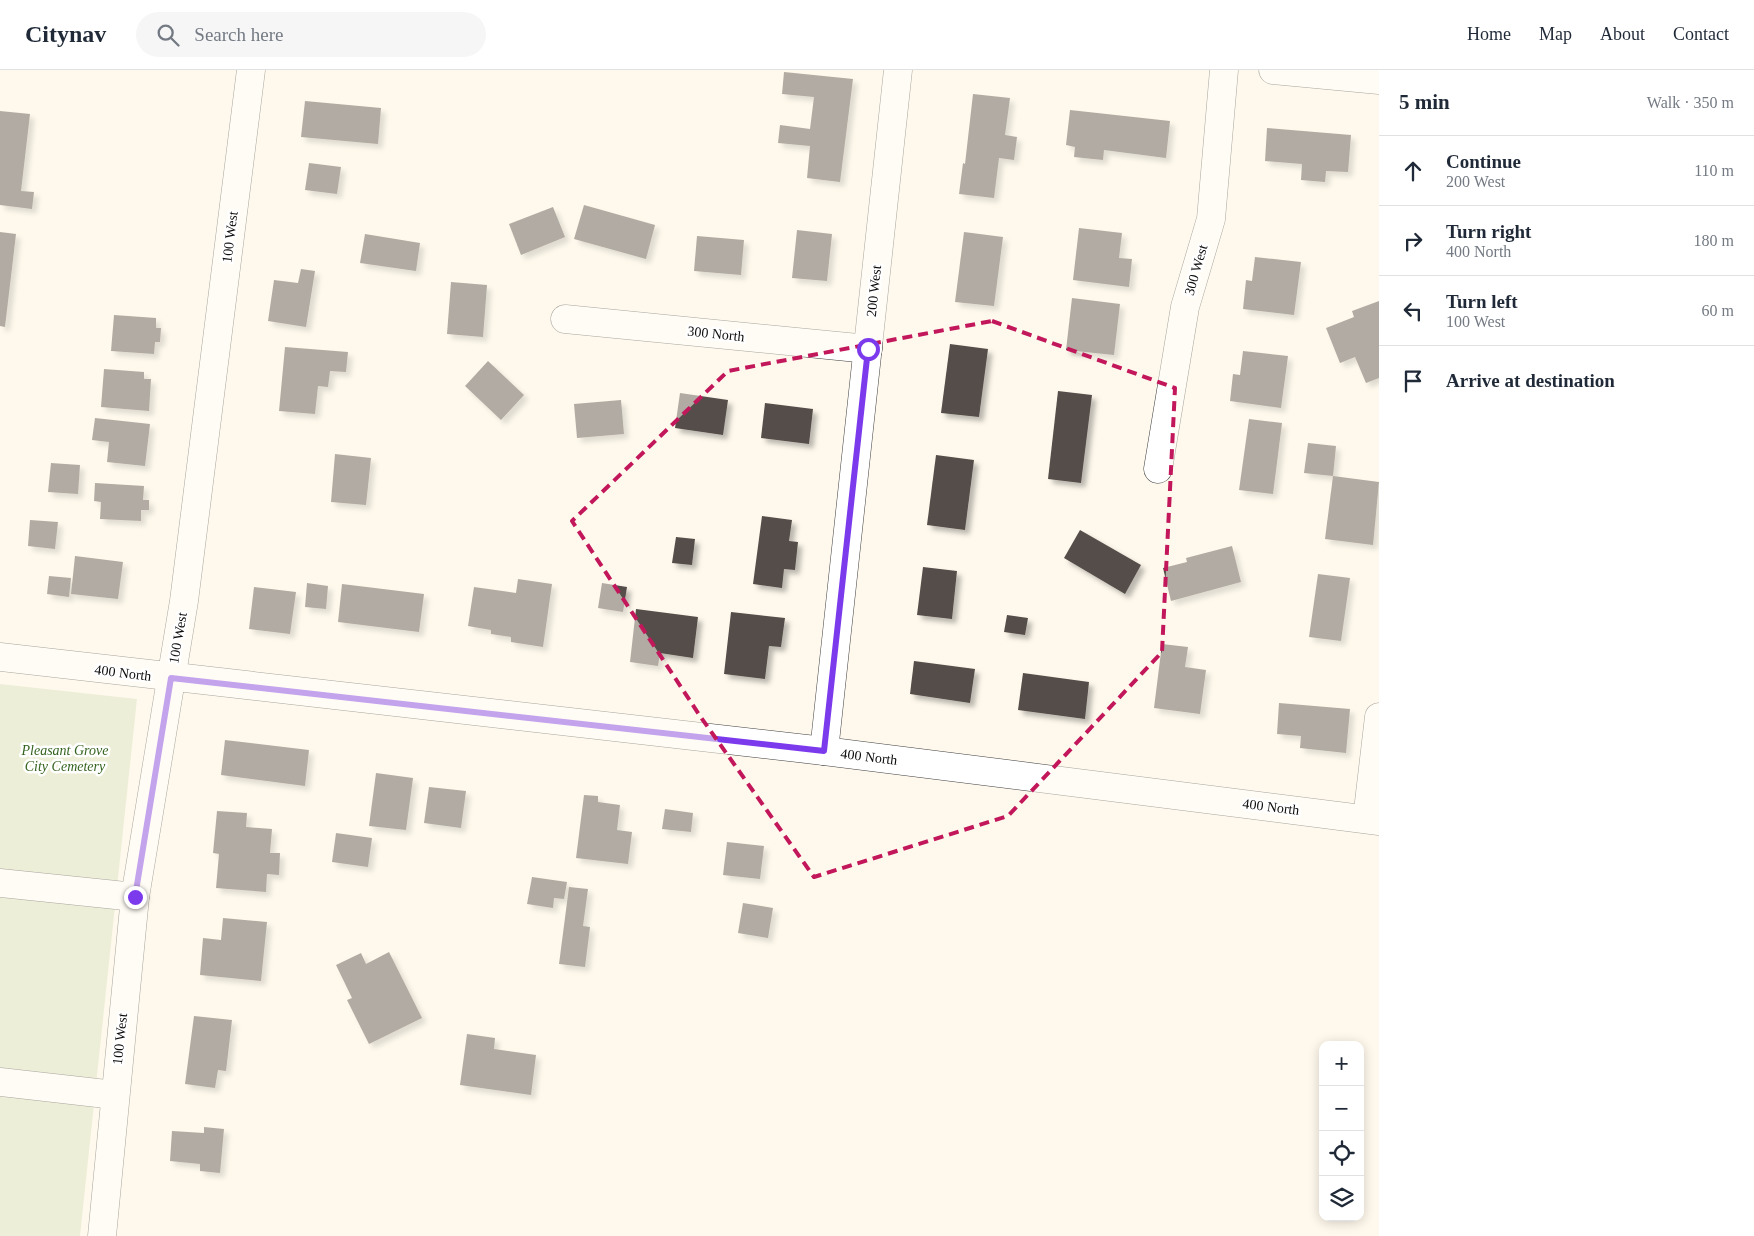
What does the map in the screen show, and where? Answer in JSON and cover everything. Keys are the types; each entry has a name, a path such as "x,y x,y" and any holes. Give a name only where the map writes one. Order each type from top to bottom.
{"street":[{"name":"100 West","path":"102,1236 114,1095 135,897 184,601 251,70"},
{"name":"200 West","path":"824,751 898,70"},
{"name":"300 West","path":"1158,469 1185,307 1211,219 1224,70"},
{"path":"1273,70 1379,80"},
{"name":"300 North","path":"565,319 868,349"},
{"name":"400 North","path":"0,658 824,751 1373,820"},
{"path":"1373,820 1379,716"},
{"path":"0,883 135,897"},
{"path":"0,1082 114,1095"}],"highlighted area":[{"path":"992,321 1175,388 1162,652 1008,816 814,877 700,716 572,521 728,371"}],"green space":[{"name":"Pleasant Grove City Cemetery","path":"0,684 137,699 80,1236 0,1236"}],"building":[{"path":"784,72 853,79 840,182 807,178 810,146 778,143 780,125 810,129 814,97 782,94"},
{"path":"973,94 1010,98 1005,135 1017,137 1014,160 999,158 994,198 959,194 963,163 965,164"},
{"path":"305,101 381,108 378,144 301,137"},
{"path":"1070,110 1170,121 1166,158 1104,150 1103,160 1074,157 1075,147 1066,145"},
{"path":"0,111 30,114 21,191 34,192 32,209 0,205"},
{"path":"1267,128 1351,135 1348,172 1326,171 1325,182 1301,180 1302,164 1265,161"},
{"path":"309,163 341,167 337,194 305,190"},
{"path":"584,205 655,225 646,259 574,239"},
{"path":"553,207 565,237 521,255 509,224"},
{"path":"1079,228 1122,233 1119,258 1132,259 1129,287 1073,280"},
{"path":"797,230 832,234 827,281 792,278"},
{"path":"0,232 16,234 5,327 0,326"},
{"path":"964,232 1003,237 994,306 955,302"},
{"path":"365,234 420,243 416,271 360,263"},
{"path":"697,236 744,240 741,275 694,271"},
{"path":"1255,257 1301,262 1294,315 1243,309 1246,280 1252,281"},
{"path":"301,269 315,271 306,327 268,321 274,280 298,283"},
{"path":"451,282 487,285 483,337 447,334"},
{"path":"1072,298 1120,304 1114,355 1066,350"},
{"path":"1379,301 1379,378 1366,383 1355,357 1340,363 1326,328 1354,317 1352,311"},
{"path":"114,315 156,318 156,328 161,328 160,342 155,342 154,354 111,351"},
{"path":"950,344 988,349 979,417 941,413"},
{"path":"285,347 348,352 346,372 330,371 328,387 318,386 315,414 279,411"},
{"path":"1243,351 1288,356 1281,408 1230,401 1233,374 1240,375"},
{"path":"488,361 524,395 501,420 465,386"},
{"path":"104,369 144,372 144,379 151,379 149,411 101,407"},
{"path":"1058,391 1092,395 1081,483 1048,479"},
{"path":"680,393 728,400 723,435 675,428"},
{"path":"621,400 624,434 577,438 574,404"},
{"path":"765,403 813,409 809,444 761,438"},
{"path":"95,418 150,424 145,466 107,462 109,442 92,440"},
{"path":"1249,419 1282,423 1273,494 1239,490"},
{"path":"1308,443 1336,446 1333,476 1304,473"},
{"path":"335,454 371,458 366,505 331,502"},
{"path":"936,455 974,460 965,530 927,525"},
{"path":"51,463 80,465 78,494 48,492"},
{"path":"1333,476 1379,482 1373,545 1325,539"},
{"path":"95,483 144,486 143,500 149,500 149,510 141,510 141,521 100,519 101,502 94,501"},
{"path":"762,516 792,520 789,541 798,542 795,570 784,569 782,588 753,584"},
{"path":"30,520 58,522 55,549 28,546"},
{"path":"1080,530 1141,565 1125,594 1064,558"},
{"path":"676,537 695,539 692,565 672,563"},
{"path":"1232,546 1241,582 1171,601 1163,568 1187,562 1186,558"},
{"path":"75,556 123,562 118,599 71,594"},
{"path":"923,567 957,571 952,619 917,615"},
{"path":"1318,574 1350,578 1341,641 1309,637"},
{"path":"49,576 71,578 69,597 47,594"},
{"path":"518,579 552,584 543,647 511,642 511,637 491,634 491,630 468,626 474,587 516,593"},
{"path":"307,583 328,586 326,609 305,607"},
{"path":"602,583 627,587 623,612 598,608"},
{"path":"342,584 424,594 419,632 338,622"},
{"path":"254,587 296,592 290,634 249,629"},
{"path":"636,609 698,617 693,658 660,653 658,666 630,662"},
{"path":"731,612 785,618 781,647 769,646 765,679 724,674"},
{"path":"1007,615 1028,618 1025,635 1004,632"},
{"path":"1162,644 1188,647 1185,667 1206,670 1200,714 1154,708"},
{"path":"914,661 975,669 970,703 910,694"},
{"path":"1023,673 1089,682 1085,719 1018,710"},
{"path":"1279,703 1350,709 1346,753 1300,748 1301,736 1277,734"},
{"path":"225,740 309,750 305,786 221,775"},
{"path":"376,773 413,778 406,830 369,826"},
{"path":"429,787 466,791 461,828 424,823"},
{"path":"584,795 598,796 598,802 620,805 617,830 632,832 628,864 576,858"},
{"path":"665,809 693,813 691,832 662,829"},
{"path":"217,811 247,813 246,827 272,829 270,853 280,853 279,875 267,874 266,892 216,888 219,854 213,853"},
{"path":"336,833 372,838 368,867 332,862"},
{"path":"727,842 764,846 760,879 723,875"},
{"path":"532,877 567,882 564,899 554,898 553,908 527,904"},
{"path":"569,887 588,889 583,926 590,927 585,967 559,964"},
{"path":"743,903 773,908 768,938 738,933"},
{"path":"223,918 267,922 261,981 200,975 203,938 221,940"},
{"path":"389,952 422,1018 369,1044 347,1000 352,998 336,965 361,953 366,964"},
{"path":"194,1016 232,1020 226,1071 218,1070 215,1088 185,1084"},
{"path":"467,1034 495,1038 494,1049 536,1055 531,1095 460,1085"},
{"path":"204,1127 224,1129 220,1173 200,1171 200,1164 170,1161 172,1131 204,1133"}],"route":[{"path":"135,897 171,678 824,751 868,349"}]}
